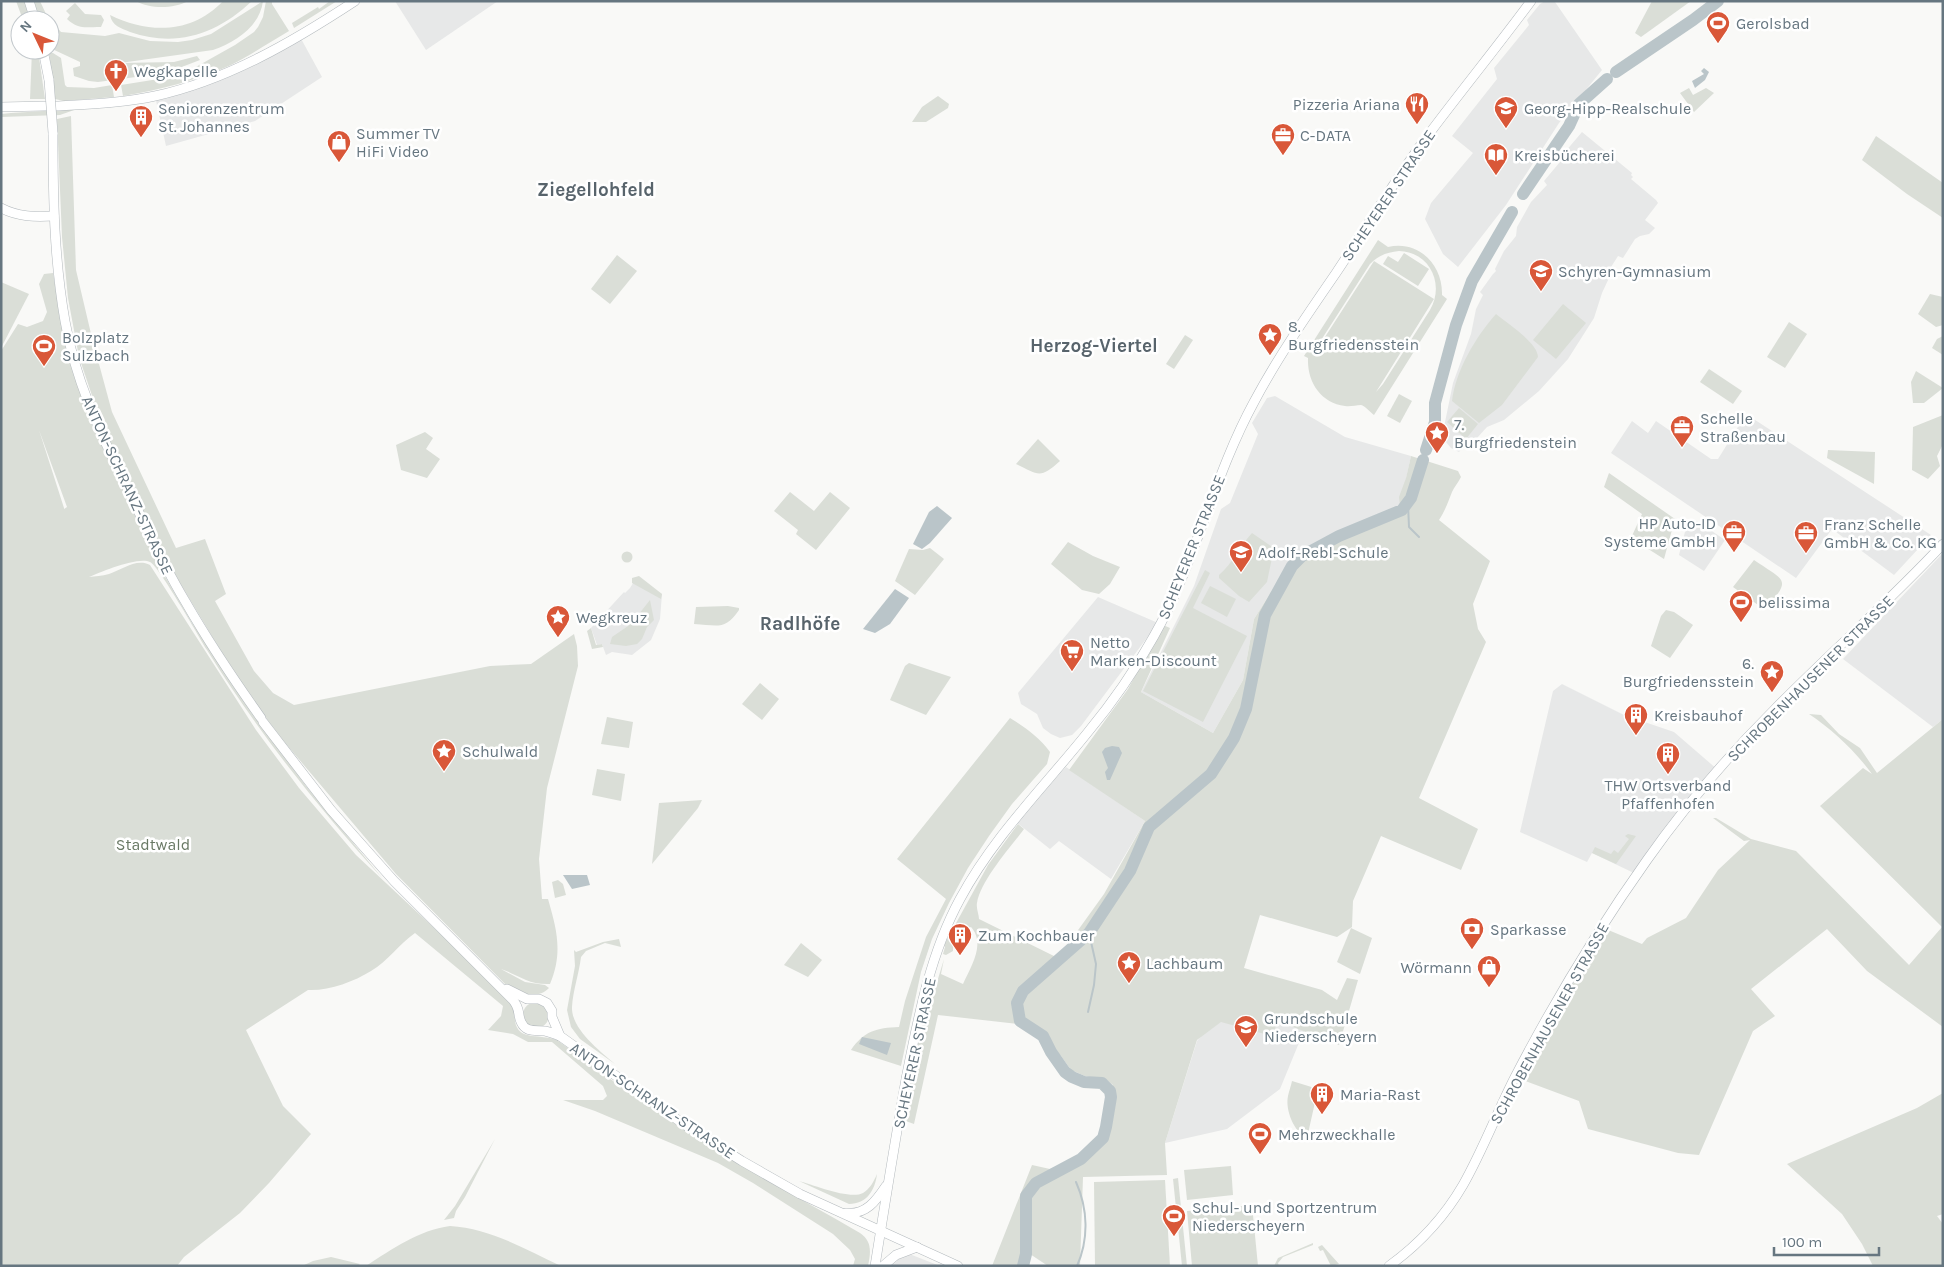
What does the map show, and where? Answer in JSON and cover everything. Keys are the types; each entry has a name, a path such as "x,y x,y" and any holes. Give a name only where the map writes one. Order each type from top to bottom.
{"main road":[{"path":"56,106 155,96 211,78 246,65 300,36 355,1"},
{"name":"SCHEYERER STRASSE","path":"875,1266 888,1181 920,1010 942,939 960,899 980,866 1013,820 1087,733 1126,683 1169,608 1226,462 1251,406 1264,383 1418,149 1531,1"},
{"name":"ANTON-SCHRANZ-STRASSE","path":"45,60 49,80 53,133 54,216 58,273 65,322 80,380 101,434 160,558 184,601 262,720 331,810 394,881 462,951 514,1000 520,1011 520,1019 523,1026 529,1030 560,1036 692,1130 800,1194 880,1230"},
{"path":"1,107 46,106"},
{"path":"1,208 26,216 54,216"},
{"name":"SCHROBENHAUSENER STRASSE","path":"1389,1266 1404,1255 1430,1228 1464,1184 1515,1077 1578,963 1663,837 1718,770 1758,726 1907,583 1943,544"},
{"name":"ANTON-SCHRANZ-STRASSE","path":"500,985 523,998 539,999 547,1003 552,1011 552,1017 560,1036"},
{"path":"520,1011 524,1004 531,999"},
{"path":"539,1031 548,1026 552,1017"},
{"path":"840,1212 855,1213 871,1206 888,1181"},
{"path":"880,1230 958,1266"},
{"path":"883,1266 896,1255 917,1247"}],"shaded area":[{"path":"395,1 498,1 426,50"},
{"name":"Georg-Hipp-Realschule","path":"1545,1 1555,2 1602,70 1559,123 1506,205 1458,267 1443,254 1425,219 1431,203 1473,153 1452,136 1497,79 1494,68 1529,25 1527,20 1540,4"},
{"path":"299,35 322,77 255,121 166,146 155,96 211,78"},
{"path":"1704,68 1709,72 1705,80 1695,88 1692,81 1704,74 1701,71"},
{"name":"Schyren-Gymnasium","path":"1582,132 1632,173 1633,177 1631,179 1656,200 1658,203 1645,220 1655,228 1649,234 1635,239 1623,258 1618,256 1606,275 1609,278 1594,318 1568,359 1539,391 1504,420 1487,427 1467,449 1463,447 1459,452 1451,448 1445,441 1444,427 1453,383 1471,334 1476,309 1483,295 1480,292 1496,271 1495,269 1504,251 1516,236 1517,227 1531,202 1547,185 1544,181"},
{"name":"Adolf-Rebl-Schule","path":"1275,396 1345,437 1411,456 1400,506 1292,559 1254,619 1243,680 1213,733 1141,692 1194,586 1221,509 1230,503 1258,434 1252,423 1267,398"},
{"path":"1746,414 1931,535 1894,575 1832,529 1796,578 1611,453 1632,421 1648,433 1656,421 1711,459 1718,459"},
{"path":"937,506 952,518 930,543 922,549 913,544 929,512"},
{"path":"1697,521 1725,540 1704,571 1679,555 1686,528 1691,522"},
{"path":"1943,553 1943,719 1933,727 1843,659"},
{"path":"635,580 662,594 660,619 651,640 632,655 612,652 606,655 602,644 597,645 591,628 624,592 630,588"},
{"path":"895,589 909,598 890,624 875,633 863,629"},
{"path":"1098,597 1158,623 1081,726 1072,735 1060,738 1043,728 1037,714 1021,704 1018,693"},
{"path":"1562,684 1624,715 1674,732 1718,770 1636,874 1592,853 1587,862 1520,832 1553,691"},
{"path":"1119,747 1122,753 1110,780 1107,780 1105,772 1108,768 1102,752 1105,748"},
{"path":"1066,767 1145,821 1111,879 1059,841 1050,849 1016,822"},
{"path":"563,875 587,875 590,885 572,889"},
{"name":"Grundschule Niederscheyern","path":"1255,974 1329,998 1303,1033 1280,1089 1227,1129 1165,1143 1197,1041"},
{"path":"862,1037 891,1043 887,1055 859,1044"},
{"path":"912,1255 940,1266 891,1266 897,1261 896,1259"}],"green space":[{"path":"16,1 25,1 28,10 19,10"},
{"path":"34,1 40,1 44,10 36,10"},
{"path":"136,1 188,1 176,6 155,7"},
{"path":"223,1 252,1 225,22 210,30 180,38 147,37 130,32 115,24 110,15 140,25 170,28 198,20"},
{"path":"263,1 257,18 246,32 222,47 213,50 120,63 174,62 197,56 200,60 166,73 98,82 89,81 74,76 73,68 80,66 80,62 60,53 60,31 105,36 119,33 150,41 178,42 192,40 211,34"},
{"path":"266,1 272,1 289,31 231,65 178,84 123,96 121,85 171,77 194,68 235,45 258,27 263,17"},
{"path":"330,1 337,1 294,28 292,23"},
{"path":"1652,1 1691,1 1641,37 1635,33"},
{"path":"75,3 85,14 101,15 104,20 101,27 86,27 71,23 67,19 70,15 66,11"},
{"path":"60,57 67,87 94,88 112,85 114,97 64,101 55,99 50,60 60,60"},
{"path":"32,60 39,60 45,99 30,99"},
{"path":"1689,88 1693,95 1706,88 1714,93 1694,112 1680,93"},
{"path":"938,96 949,104 948,108 926,122 912,122 922,107"},
{"path":"77,109 60,115 1,117 1,114"},
{"path":"71,116 76,270 112,412 176,548 205,539 226,594 215,601 254,671 273,693 294,705 490,666 531,664 574,634 578,666 547,788 539,859 542,899 548,899 556,931 557,952 554,973 550,984 542,984 501,969 525,982 545,985 549,988 544,992 529,995 509,988 396,874 286,744 259,709 219,648 162,553 103,428 79,357 68,298 62,237 57,119"},
{"path":"1876,136 1943,183 1943,218 1862,160"},
{"path":"1378,240 1388,247 1410,247 1419,251 1434,265 1441,284 1442,295 1447,299 1374,415 1361,405 1347,406 1336,404 1322,396 1310,375 1308,358 1304,356","holes":["1399,251 1419,257 1432,271 1436,290 1434,300 1430,310 1376,392 1434,299 1374,261 1391,252","1374,261 1314,354 1370,264"]},
{"path":"1404,253 1429,269 1418,286 1383,264 1388,256 1398,262"},
{"path":"617,255 637,271 610,304 591,289"},
{"name":"Stadtwald","path":"53,273 62,322 90,418 156,561 192,623 247,706 306,786 383,879 335,825 268,740 207,650 155,566 150,562 137,561 120,565 89,577 109,574 134,564 145,563 150,565 256,730 299,788 356,855 509,998 515,1007 515,1019 517,1027 521,1032 526,1035 557,1040 674,1123 860,1233 867,1240 870,1247 868,1266 853,1266 855,1259 850,1250 833,1234 718,1163 595,1111 563,1100 603,1100 607,1096 603,1086 552,1042 528,1042 513,1034 488,1030 501,1016 503,1006 415,933 371,971 341,985 308,990 246,1030 283,1106 311,1134 269,1183 240,1213 184,1257 177,1266 1,1266 1,351 18,324 27,327 43,321 47,312 39,284 44,274","holes":["39,430 67,507 64,509"]},
{"path":"1,282 29,294 1,348"},
{"path":"1930,294 1943,297 1943,325 1936,327 1918,314"},
{"path":"1563,304 1586,323 1556,359 1533,340"},
{"path":"1496,314 1528,340 1537,352 1538,357 1502,405 1479,423 1452,401 1462,366 1481,333"},
{"path":"1789,322 1807,334 1785,368 1767,357"},
{"path":"1185,335 1193,340 1174,369 1166,364"},
{"path":"1943,336 1943,355 1932,348 1937,339"},
{"path":"1709,369 1742,391 1733,404 1700,382"},
{"path":"1916,371 1943,388 1924,403 1913,403 1911,382"},
{"path":"1399,394 1412,401 1400,423 1387,416"},
{"path":"1459,408 1478,424 1466,439 1447,422"},
{"path":"1943,415 1943,444 1937,456 1940,466 1928,479 1912,470 1913,427"},
{"path":"425,432 433,438 426,449 440,459 427,478 401,470 396,445"},
{"path":"1038,439 1060,461 1043,473 1035,473 1016,464"},
{"path":"1828,450 1875,452 1874,484 1827,458"},
{"path":"1411,456 1458,471 1461,477 1439,520 1490,561 1473,604 1478,629 1486,642 1419,798 1478,829 1461,870 1381,836 1353,901 1352,927 1337,937 1260,915 1244,968 1322,990 1337,1000 1347,978 1358,980 1339,1045 1278,1021 1272,1036 1221,1022 1197,1040 1165,1143 1167,1175 1083,1177 1080,1266 1048,1266 1027,1252 1026,1216 1028,1197 1041,1182 1088,1157 1107,1138 1099,1135 1106,1127 1113,1101 1113,1085 1107,1080 1085,1076 1071,1070 1053,1048 1049,1035 1037,1026 938,1015 914,1124 903,1120 912,1064 924,1011 928,1012 944,959 941,974 963,984 976,955 977,941 971,927 966,929 962,939 953,944 953,951 946,955 943,954 944,945 988,865 1018,824 1024,829 984,884 977,905 979,919 1058,958 1104,894 1145,821 1069,770 1128,689 1163,625 1170,628 1141,692 1213,733 1243,680 1254,619 1292,559 1400,506 1399,497"},
{"path":"1609,473 1675,519 1664,559 1631,538 1642,514 1604,487"},
{"path":"790,492 814,511 830,492 850,508 816,550 796,534 798,530 774,511"},
{"path":"1252,533 1274,548 1267,582 1249,602 1239,596 1219,578 1219,575"},
{"path":"1068,542 1093,556 1120,567 1110,584 1099,594 1082,590 1051,564"},
{"path":"930,548 944,559 915,595 895,581 909,549 923,550"},
{"path":"627,551 633,557 627,563 621,557"},
{"path":"1754,560 1782,581 1779,592 1765,610 1733,587"},
{"path":"1205,570 1210,573 1193,608 1247,636 1203,722 1143,691"},
{"path":"639,576 662,594 661,599 632,583 632,578"},
{"path":"1210,586 1236,599 1227,617 1201,603"},
{"path":"650,600 654,620 647,627 642,639 637,644 626,646 610,644 612,637 631,624"},
{"path":"728,606 739,608 739,610 725,624 715,626 694,624 696,607"},
{"path":"1666,610 1674,612 1693,625 1670,658 1651,646 1661,616"},
{"path":"591,628 596,645 602,644 603,647 592,649 587,631"},
{"path":"909,663 951,677 926,715 890,700 905,666"},
{"path":"760,683 779,699 762,720 742,704"},
{"path":"1809,714 1821,715 1839,734 1860,748 1877,773 1943,719 1943,1027 1867,971 1827,929 1751,989 1775,1016 1753,1031 1699,1155 1678,1153 1588,1129 1579,1101 1515,1077 1601,927 1642,944 1647,938 1686,918 1718,870 1750,840 1744,841 1713,818 1751,839 1796,851 1909,965 1942,927 1820,806 1863,768 1872,774 1843,741"},
{"path":"607,717 633,722 629,748 601,744"},
{"path":"1010,718 1042,742 1050,752 1047,764 1012,804 989,836 968,868 949,903 932,939 921,972 901,1066 851,1050 871,1032 884,1028 899,1027 905,1001 926,937 946,899 897,859"},
{"path":"597,769 625,774 621,801 592,795"},
{"path":"702,800 698,808 652,864 659,803"},
{"path":"1628,834 1636,836 1616,864 1592,853 1595,847 1611,854 1614,850 1618,853 1629,839 1625,836"},
{"path":"558,880 563,884 566,895 555,898 552,882"},
{"path":"1351,928 1372,938 1360,974 1337,962"},
{"path":"619,939 621,947 605,943 586,951 581,957 572,1007 576,1023 581,1031 615,1064 580,1039 571,1027 567,1010 575,966 574,950 576,952 603,942"},
{"path":"801,943 822,960 808,977 784,965"},
{"path":"536,1002 545,1006 549,1015 545,1024 536,1028 527,1024 523,1015 527,1006"},
{"path":"1292,1081 1318,1089 1307,1138 1294,1126 1289,1114 1287,1102"},
{"path":"1943,1093 1943,1214 1937,1216 1943,1224 1943,1266 1873,1266 1862,1244 1842,1214 1787,1164 1917,1108"},
{"path":"495,1139 454,1218 444,1220 455,1206"},
{"path":"1064,1163 1036,1180 1026,1193 1023,1208 1024,1238 1019,1266 992,1266 1032,1165 1050,1169"},
{"path":"1231,1166 1233,1195 1187,1200 1184,1170"},
{"path":"877,1174 869,1195 861,1202 849,1204 799,1181 841,1193 857,1195 868,1189"},
{"path":"1178,1178 1187,1266 1182,1266 1173,1179"},
{"path":"1165,1180 1170,1266 1095,1266 1094,1182"},
{"path":"1252,1205 1258,1266 1192,1266 1187,1211"},
{"path":"450,1226 493,1235 561,1266 366,1266 417,1236"},
{"path":"1313,1243 1313,1245 1283,1257 1278,1263 1279,1266 1274,1266 1278,1258"},
{"path":"1322,1245 1339,1264 1331,1266 1323,1250 1320,1251 1318,1247"},
{"path":"331,1257 360,1264 357,1266 302,1266 313,1261"}],"waterway":[{"path":"1616,72 1718,1"},
{"path":"1523,194 1569,126 1579,104 1607,79"},
{"path":"1426,450 1435,422 1435,403 1456,325 1472,281 1512,212"},
{"path":"1023,1266 1026,1254 1026,1196 1036,1183 1081,1159 1103,1138 1111,1097 1110,1091 1102,1083 1084,1082 1065,1072 1051,1052 1043,1036 1020,1021 1017,1003 1023,991 1089,933 1130,871 1149,827 1211,774 1234,738 1246,709 1265,615 1292,566 1302,556 1339,536 1402,510 1411,498 1423,460"},
{"path":"1408,504 1409,527 1419,537"},
{"path":"1088,1012 1096,964 1089,933"},
{"path":"1076,1182 1083,1203 1086,1224 1084,1245 1077,1266"}],"place":[{"name":"Gerolsbad","path":"1718,44"},
{"name":"Wegkapelle","path":"116,92"},
{"name":"Pizzeria Ariana","path":"1417,125"},
{"name":"Georg-Hipp-Realschule","path":"1506,129"},
{"name":"Seniorenzentrum St. Johannes","path":"141,138"},
{"name":"C-DATA","path":"1283,156"},
{"name":"Summer TV HiFi Video","path":"339,163"},
{"name":"Kreisbücherei","path":"1496,176"},
{"name":"Schyren-Gymnasium","path":"1541,292"},
{"name":"8. Burgfriedensstein","path":"1270,356"},
{"name":"Bolzplatz Sulzbach","path":"44,367"},
{"name":"Schelle Straßenbau","path":"1682,448"},
{"name":"7. Burgfriedenstein","path":"1437,454"},
{"name":"HP Auto-ID Systeme GmbH","path":"1734,553"},
{"name":"Franz Schelle GmbH & Co. KG","path":"1806,554"},
{"name":"Adolf-Rebl-Schule","path":"1241,573"},
{"name":"belissima","path":"1741,623"},
{"name":"Wegkreuz","path":"558,638"},
{"name":"Netto Marken-Discount","path":"1072,672"},
{"name":"6. Burgfriedensstein","path":"1772,693"},
{"name":"Kreisbauhof","path":"1636,736"},
{"name":"Schulwald","path":"444,772"},
{"name":"THW Ortsverband Pfaffenhofen","path":"1668,775"},
{"name":"Sparkasse","path":"1472,950"},
{"name":"Zum Kochbauer","path":"960,956"},
{"name":"Lachbaum","path":"1129,984"},
{"name":"Wörmann","path":"1489,988"},
{"name":"Grundschule Niederscheyern","path":"1246,1048"},
{"name":"Maria-Rast","path":"1322,1115"},
{"name":"Mehrzweckhalle","path":"1260,1155"},
{"name":"Schul- und Sportzentrum Niederscheyern","path":"1174,1237"}],"district":[{"name":"Ziegellohfeld","path":"596,189"},
{"name":"Herzog-Viertel","path":"1094,345"},
{"name":"Radlhöfe","path":"800,623"}]}
